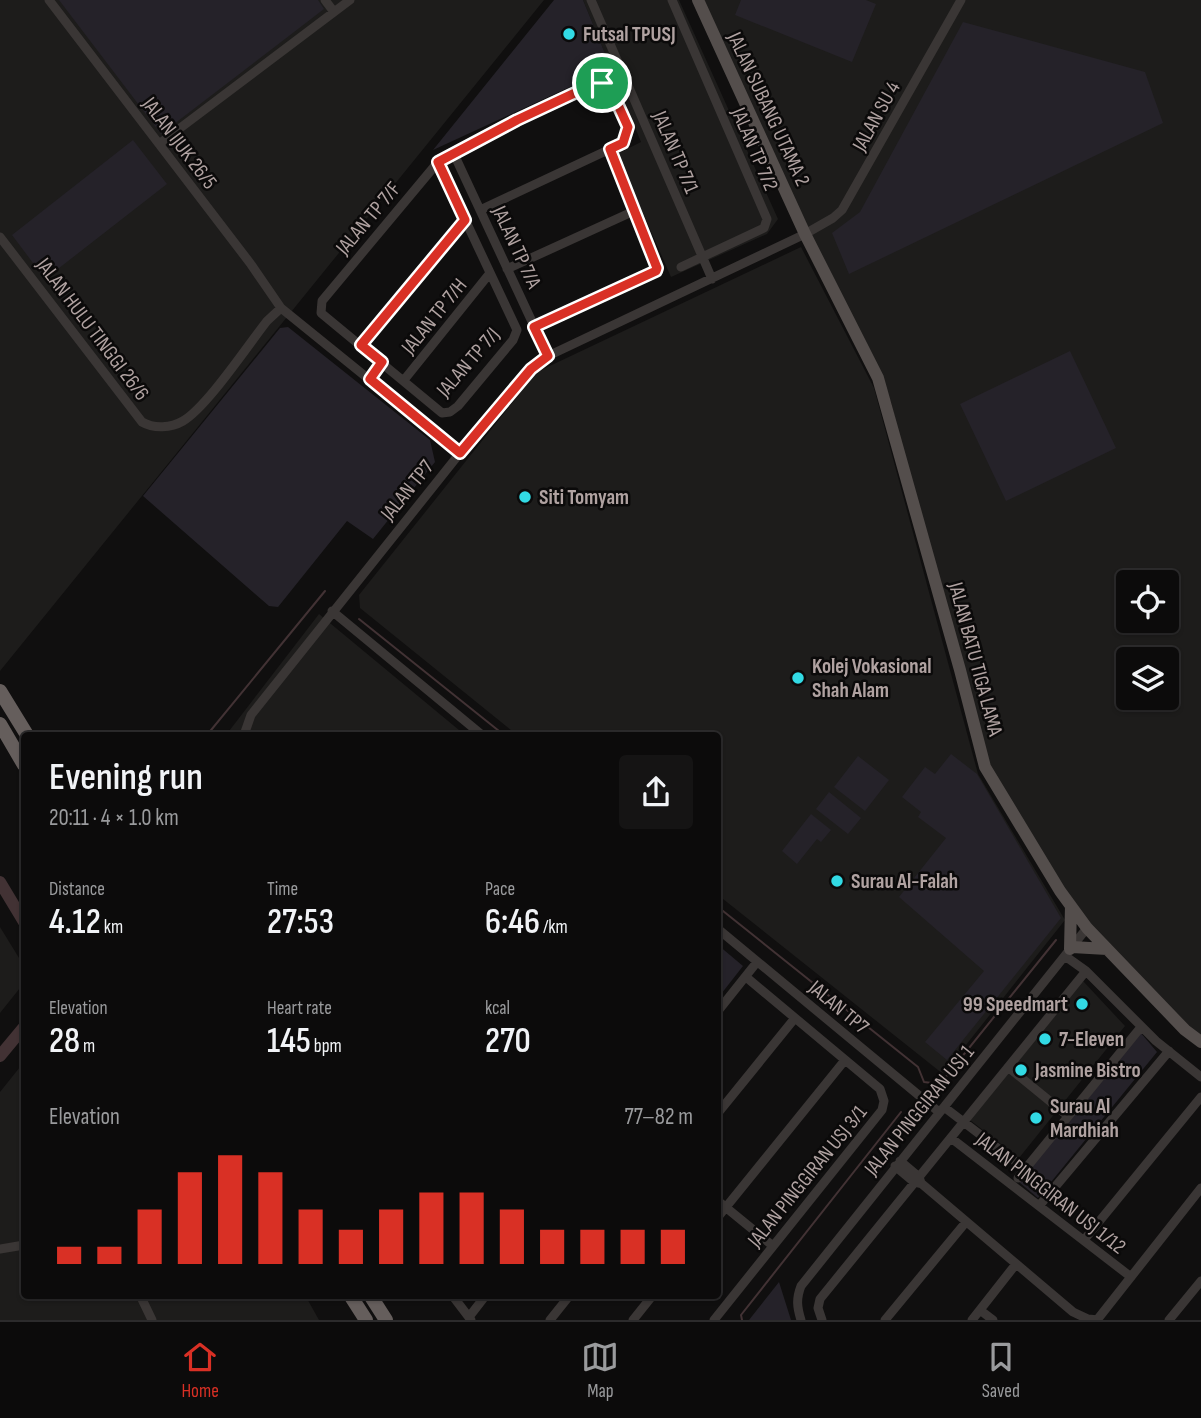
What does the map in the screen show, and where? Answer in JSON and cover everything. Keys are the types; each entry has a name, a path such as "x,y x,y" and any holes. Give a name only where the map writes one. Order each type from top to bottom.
{"highway":[{"path":"0,691 25,732"},
{"path":"0,724 21,760"},
{"path":"353,1299 366,1320"},
{"path":"373,1299 386,1320"}],"main road":[{"name":"JALAN SUBANG UTAMA 2","path":"698,0 805,234"},
{"name":"JALAN BATU TIGA LAMA","path":"805,234 878,378 961,670 985,767 1087,928 1185,1030 1201,1042"},
{"path":"1071,905 1069,951 1107,949"}],"street":[{"name":"JALAN IJUK 26/5","path":"49,0 250,263 281,309 460,453"},
{"path":"325,0 334,12"},
{"path":"159,144 350,0"},
{"name":"JALAN TP 7/1","path":"591,0 712,279"},
{"name":"JALAN TP 7/2","path":"672,0 767,219 764,228 681,267"},
{"name":"JALAN SU 4","path":"805,234 833,218 849,201 961,0"},
{"name":"JALAN TP 7/F","path":"361,345 321,313 322,301 438,162 453,152 594,84 609,85 628,127 623,143 610,149"},
{"path":"480,210 610,149 657,263 656,271 534,327"},
{"name":"JALAN TP 7/A","path":"453,152 548,356"},
{"path":"438,162 490,273"},
{"path":"508,269 634,211"},
{"path":"404,380 361,345 465,220"},
{"name":"JALAN TP7","path":"245,732 251,715 332,611 531,369 548,356 805,234"},
{"name":"JALAN HULU TINGGI 26/6","path":"0,237 142,422 149,427 171,427 192,415 267,321 281,309"},
{"name":"JALAN TP 7/J","path":"404,380 442,413 450,412 513,341 517,330 490,273"},
{"name":"JALAN TP 7/H","path":"404,380 490,273"},
{"path":"370,379 382,362"},
{"path":"332,611 478,732"},
{"name":"JALAN PINGGIRAN USJ 1","path":"801,1320 797,1296 801,1286 1087,928"},
{"name":"JALAN TP7","path":"721,932 942,1110 963,1122 1025,1169"},
{"path":"1069,951 1140,1027 1201,1077"},
{"path":"721,1007 757,962"},
{"path":"822,1320 817,1308 820,1299 1086,971"},
{"name":"JALAN PINGGIRAN USJ 3/1","path":"714,1320 882,1110 884,1101 880,1089 746,977"},
{"path":"721,1109 795,1018"},
{"path":"1018,1178 1140,1027"},
{"path":"1039,1206 1169,1051"},
{"path":"773,1246 721,1204 845,1060"},
{"path":"1008,1067 1068,1116"},
{"path":"1084,1240 1201,1097"},
{"name":"JALAN PINGGIRAN USJ 1/12","path":"951,1138 1131,1277"},
{"path":"897,1164 1073,1311 1088,1319 1098,1320 1201,1188"},
{"path":"885,1320 966,1222"},
{"path":"0,1249 21,1246"},
{"path":"972,1320 1016,1264"},
{"path":"1169,1320 1201,1280"},
{"path":"142,1299 152,1320"},
{"path":"459,1299 470,1319 483,1299"},
{"path":"550,1320 567,1299"},
{"path":"633,1320 650,1299"},
{"path":"980,1310 993,1320"}],"shaded area":[{"path":"0,0 544,0 0,671"},
{"path":"59,0 318,0 324,9 161,134"},
{"path":"554,0 583,0 611,68 433,150"},
{"path":"583,0 679,0 778,219 767,234 671,277 617,154 641,142"},
{"path":"697,0 1201,0 1201,1039 1076,923 983,768 891,402"},
{"path":"741,0 866,0 876,4 852,62 735,15"},
{"path":"963,22 1145,72 1163,123 849,274 832,233 860,212"},
{"path":"133,140 167,184 45,279 12,235"},
{"path":"801,247 874,388 978,774 1065,920 943,1074 721,897 721,732 513,732 360,608 359,595 537,372"},
{"path":"288,327 430,440 435,462 373,539 347,521 278,607 269,606 143,496 280,328"},
{"path":"1070,351 1116,448 1006,501 960,404"},
{"path":"319,614 461,732 228,732"},
{"path":"951,754 977,774 1061,918 947,1060 925,1042 984,971 899,897 946,838 918,817 921,812 902,797 925,767 935,774"},
{"path":"858,756 889,780 865,811 834,787"},
{"path":"829,792 861,818 848,834 816,809"},
{"path":"811,814 831,830 821,842 817,839 797,864 782,851"},
{"path":"0,927 21,961 21,987 0,1013"},
{"path":"721,948 743,966 721,994"},
{"path":"1083,981 1125,1026 1019,1158 970,1120"},
{"path":"1140,1032 1157,1052 1038,1198 1019,1182"},
{"path":"21,1066 21,1299 307,1299 319,1320 0,1320 0,1092"},
{"path":"779,1282 791,1320 749,1320"}],"waterway":[{"path":"209,732 325,591"},
{"path":"359,619 500,732"},
{"path":"0,882 21,917"},
{"path":"721,909 918,1067 924,1082 940,1084 1056,940"},
{"path":"0,1056 21,1031"},
{"path":"742,1320 741,1315 901,1112"}],"place":[{"name":"Futsal TPUSJ","path":"569,34"},
{"name":"Siti Tomyam","path":"525,497"},
{"name":"Kolej Vokasional Shah Alam","path":"798,678"},
{"name":"Surau Al-Falah","path":"837,881"},
{"name":"99 Speedmart","path":"1082,1004"},
{"name":"7-Eleven","path":"1045,1039"},
{"name":"Jasmine Bistro","path":"1021,1070"},
{"name":"Surau Al Mardhiah","path":"1036,1118"}],"route":[{"path":"602,83 609,85 628,127 623,143 610,149 657,263 656,271 534,327 548,356 531,369 460,453 370,379 382,362 361,345 465,220 438,162 517,120 594,84 602,83"}]}
